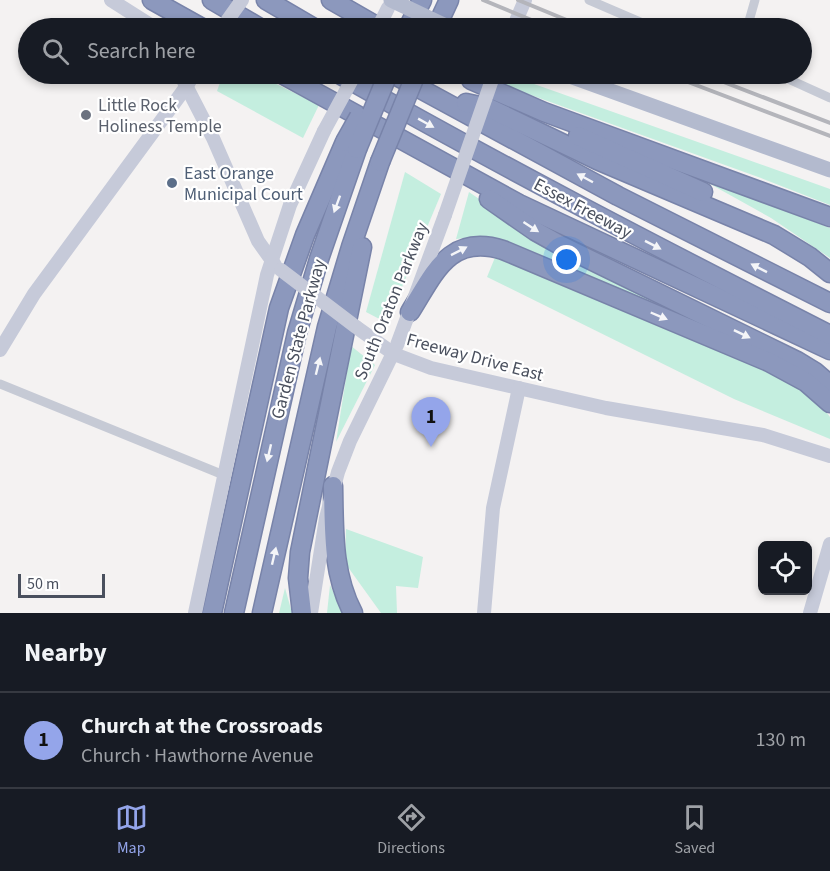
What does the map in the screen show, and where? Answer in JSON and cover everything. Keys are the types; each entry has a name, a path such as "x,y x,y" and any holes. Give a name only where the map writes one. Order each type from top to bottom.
{"highway":[{"path":"152,0 184,18"},
{"path":"165,0 193,18"},
{"path":"212,0 243,18"},
{"path":"266,0 297,18"},
{"path":"331,0 362,18"},
{"path":"413,18 422,0"},
{"path":"441,18 449,0"},
{"path":"300,84 548,218 830,350"},
{"name":"Essex Freeway","path":"356,84 602,218 830,335"},
{"path":"212,613 279,308 304,235 351,146 379,84"},
{"name":"Garden State Parkway","path":"234,613 297,333 351,146 383,84"},
{"name":"Essex Freeway","path":"411,84 656,215 830,303"},
{"name":"Garden State Parkway","path":"262,613 327,327 380,162 412,84"},
{"path":"479,84 553,125 723,202 740,220"},
{"path":"482,84 544,112 830,217"},
{"path":"432,96 489,108 597,160 774,235 830,273"},
{"path":"414,146 542,234 797,361 830,385"},
{"path":"302,613 298,578 300,552 336,366 380,162"},
{"path":"410,312 437,270 451,254 468,246 489,246 769,362 806,382 830,403"},
{"path":"333,486 336,562 344,594 353,613"}],"main road":[{"path":"111,0 141,18"},
{"path":"229,18 242,0"},
{"path":"517,18 525,0"},
{"path":"383,18 390,3 426,18"},
{"name":"Freeway Drive East","path":"185,84 213,138 258,241 276,266 394,354 431,368 606,408 763,435 830,456"},
{"path":"0,350 34,294 188,84"},
{"path":"195,613 251,347 295,193 324,131 350,84"},
{"name":"South Oraton Parkway","path":"311,613 333,486 350,441 394,354 491,84"},
{"path":"592,84 830,170"},
{"path":"484,613 493,508 519,388"},
{"path":"810,613 830,544"}],"street":[{"path":"589,0 631,18"},
{"path":"750,18 755,0"},
{"path":"799,84 830,98"},
{"path":"0,384 225,476"}],"green space":[{"path":"219,84 276,84 319,105 303,138 217,91"},
{"path":"506,84 534,84 830,189 830,205 761,178 506,86"},
{"path":"405,172 441,194 387,323 366,312"},
{"path":"694,175 830,228 830,258 771,218"},
{"path":"469,192 511,221 657,304 486,236 456,239"},
{"path":"496,255 784,378 814,396 830,417 830,439 734,399 487,277"},
{"path":"351,346 375,365 336,442"},
{"path":"346,529 423,557 418,588 396,586 397,613 381,613 345,563"},
{"path":"330,585 343,613 327,613"},
{"path":"285,588 292,613 279,613"}],"railway":[{"path":"483,0 527,18"},
{"path":"518,0 562,18"},
{"path":"693,84 830,136"},
{"path":"729,84 830,123"}],"place":[{"name":"Little Rock Holiness Temple","path":"86,115"},
{"name":"East Orange Municipal Court","path":"172,183"},
{"name":"Church at the Crossroads","path":"431,447"}]}
